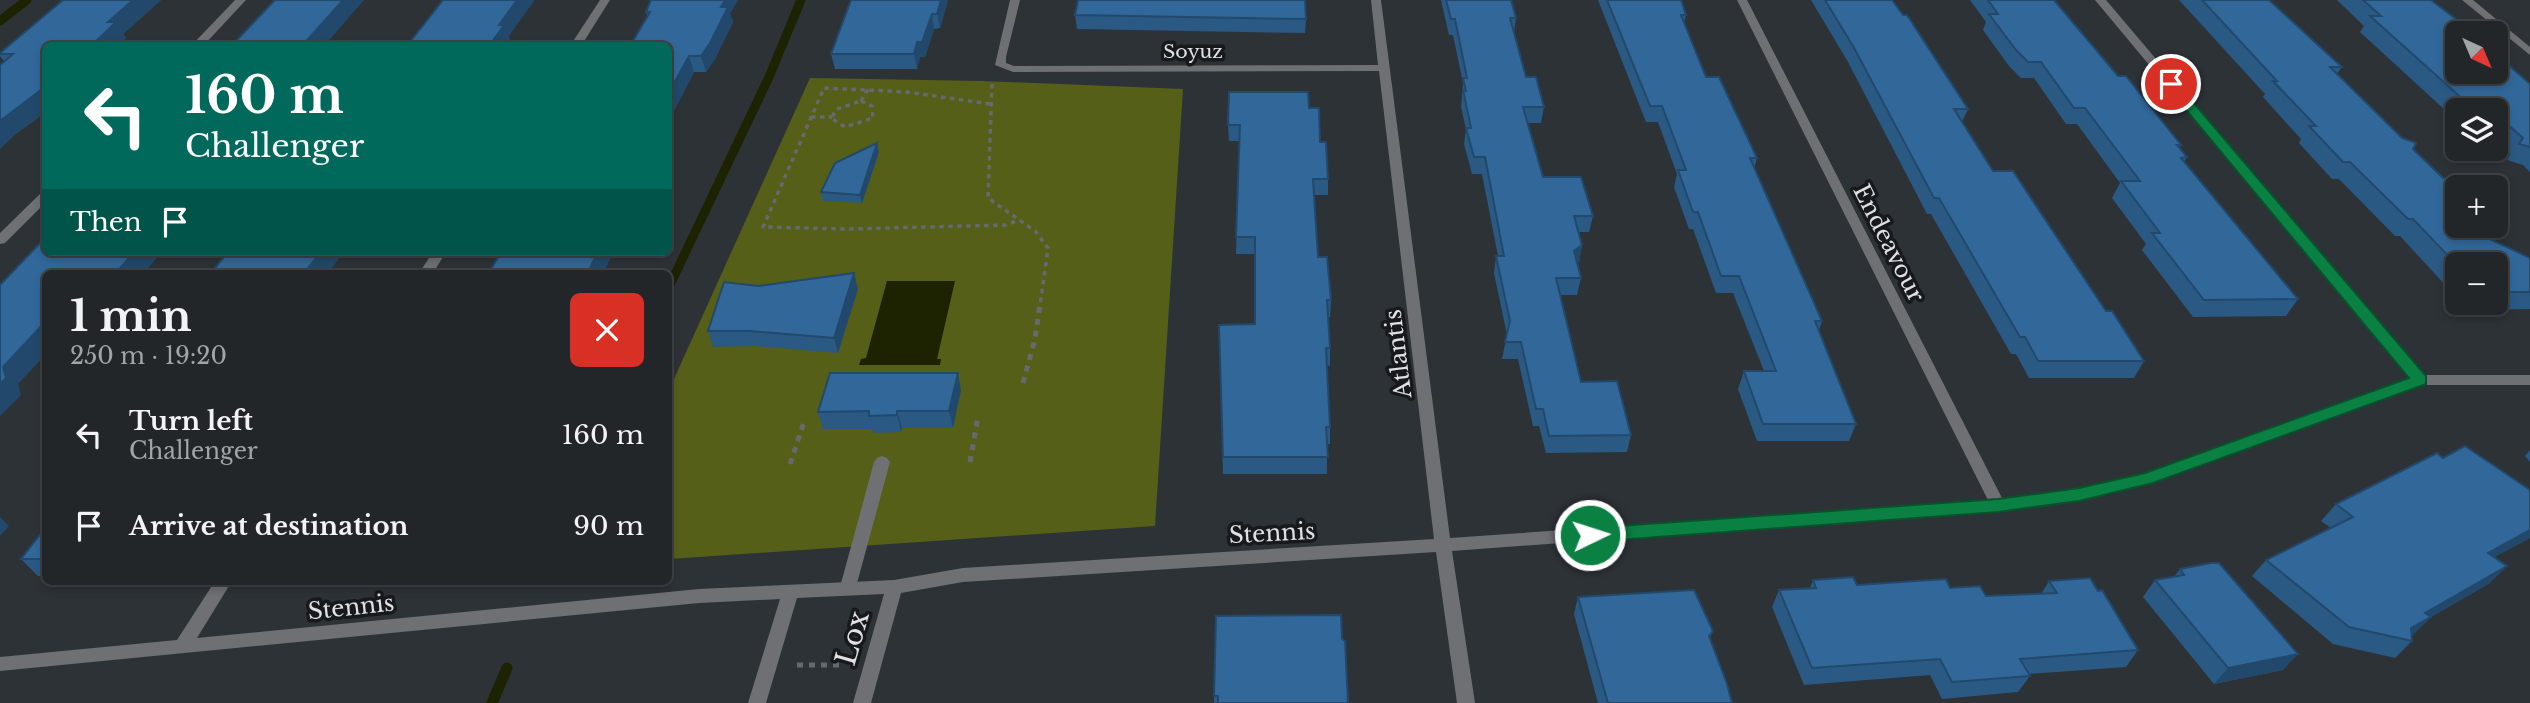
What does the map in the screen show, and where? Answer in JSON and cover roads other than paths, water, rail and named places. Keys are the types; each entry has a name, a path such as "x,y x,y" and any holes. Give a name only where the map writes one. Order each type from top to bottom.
{"street":[{"path":"200,42 241,0"},
{"path":"578,42 605,0"},
{"name":"Soyuz","path":"1015,0 1001,65 1013,69 1386,68"},
{"name":"Atlantis","path":"1376,0 1443,545 1466,703"},
{"name":"Endeavour","path":"1742,0 1998,505"},
{"path":"2100,0 2420,380"},
{"path":"2467,0 2530,52"},
{"path":"0,240 42,199"},
{"name":"Stennis","path":"0,664 699,596 848,587 894,587 963,575 1443,545 1998,505 2079,494 2147,479 2420,380 2530,380"},
{"path":"848,587 883,462"},
{"path":"182,646 221,585"},
{"name":"Lox","path":"862,703 894,587"},
{"path":"757,703 791,591"}],"waterway":[{"path":"0,21 27,0"},
{"path":"672,281 769,77 801,0"},
{"path":"492,703 507,668"}]}
